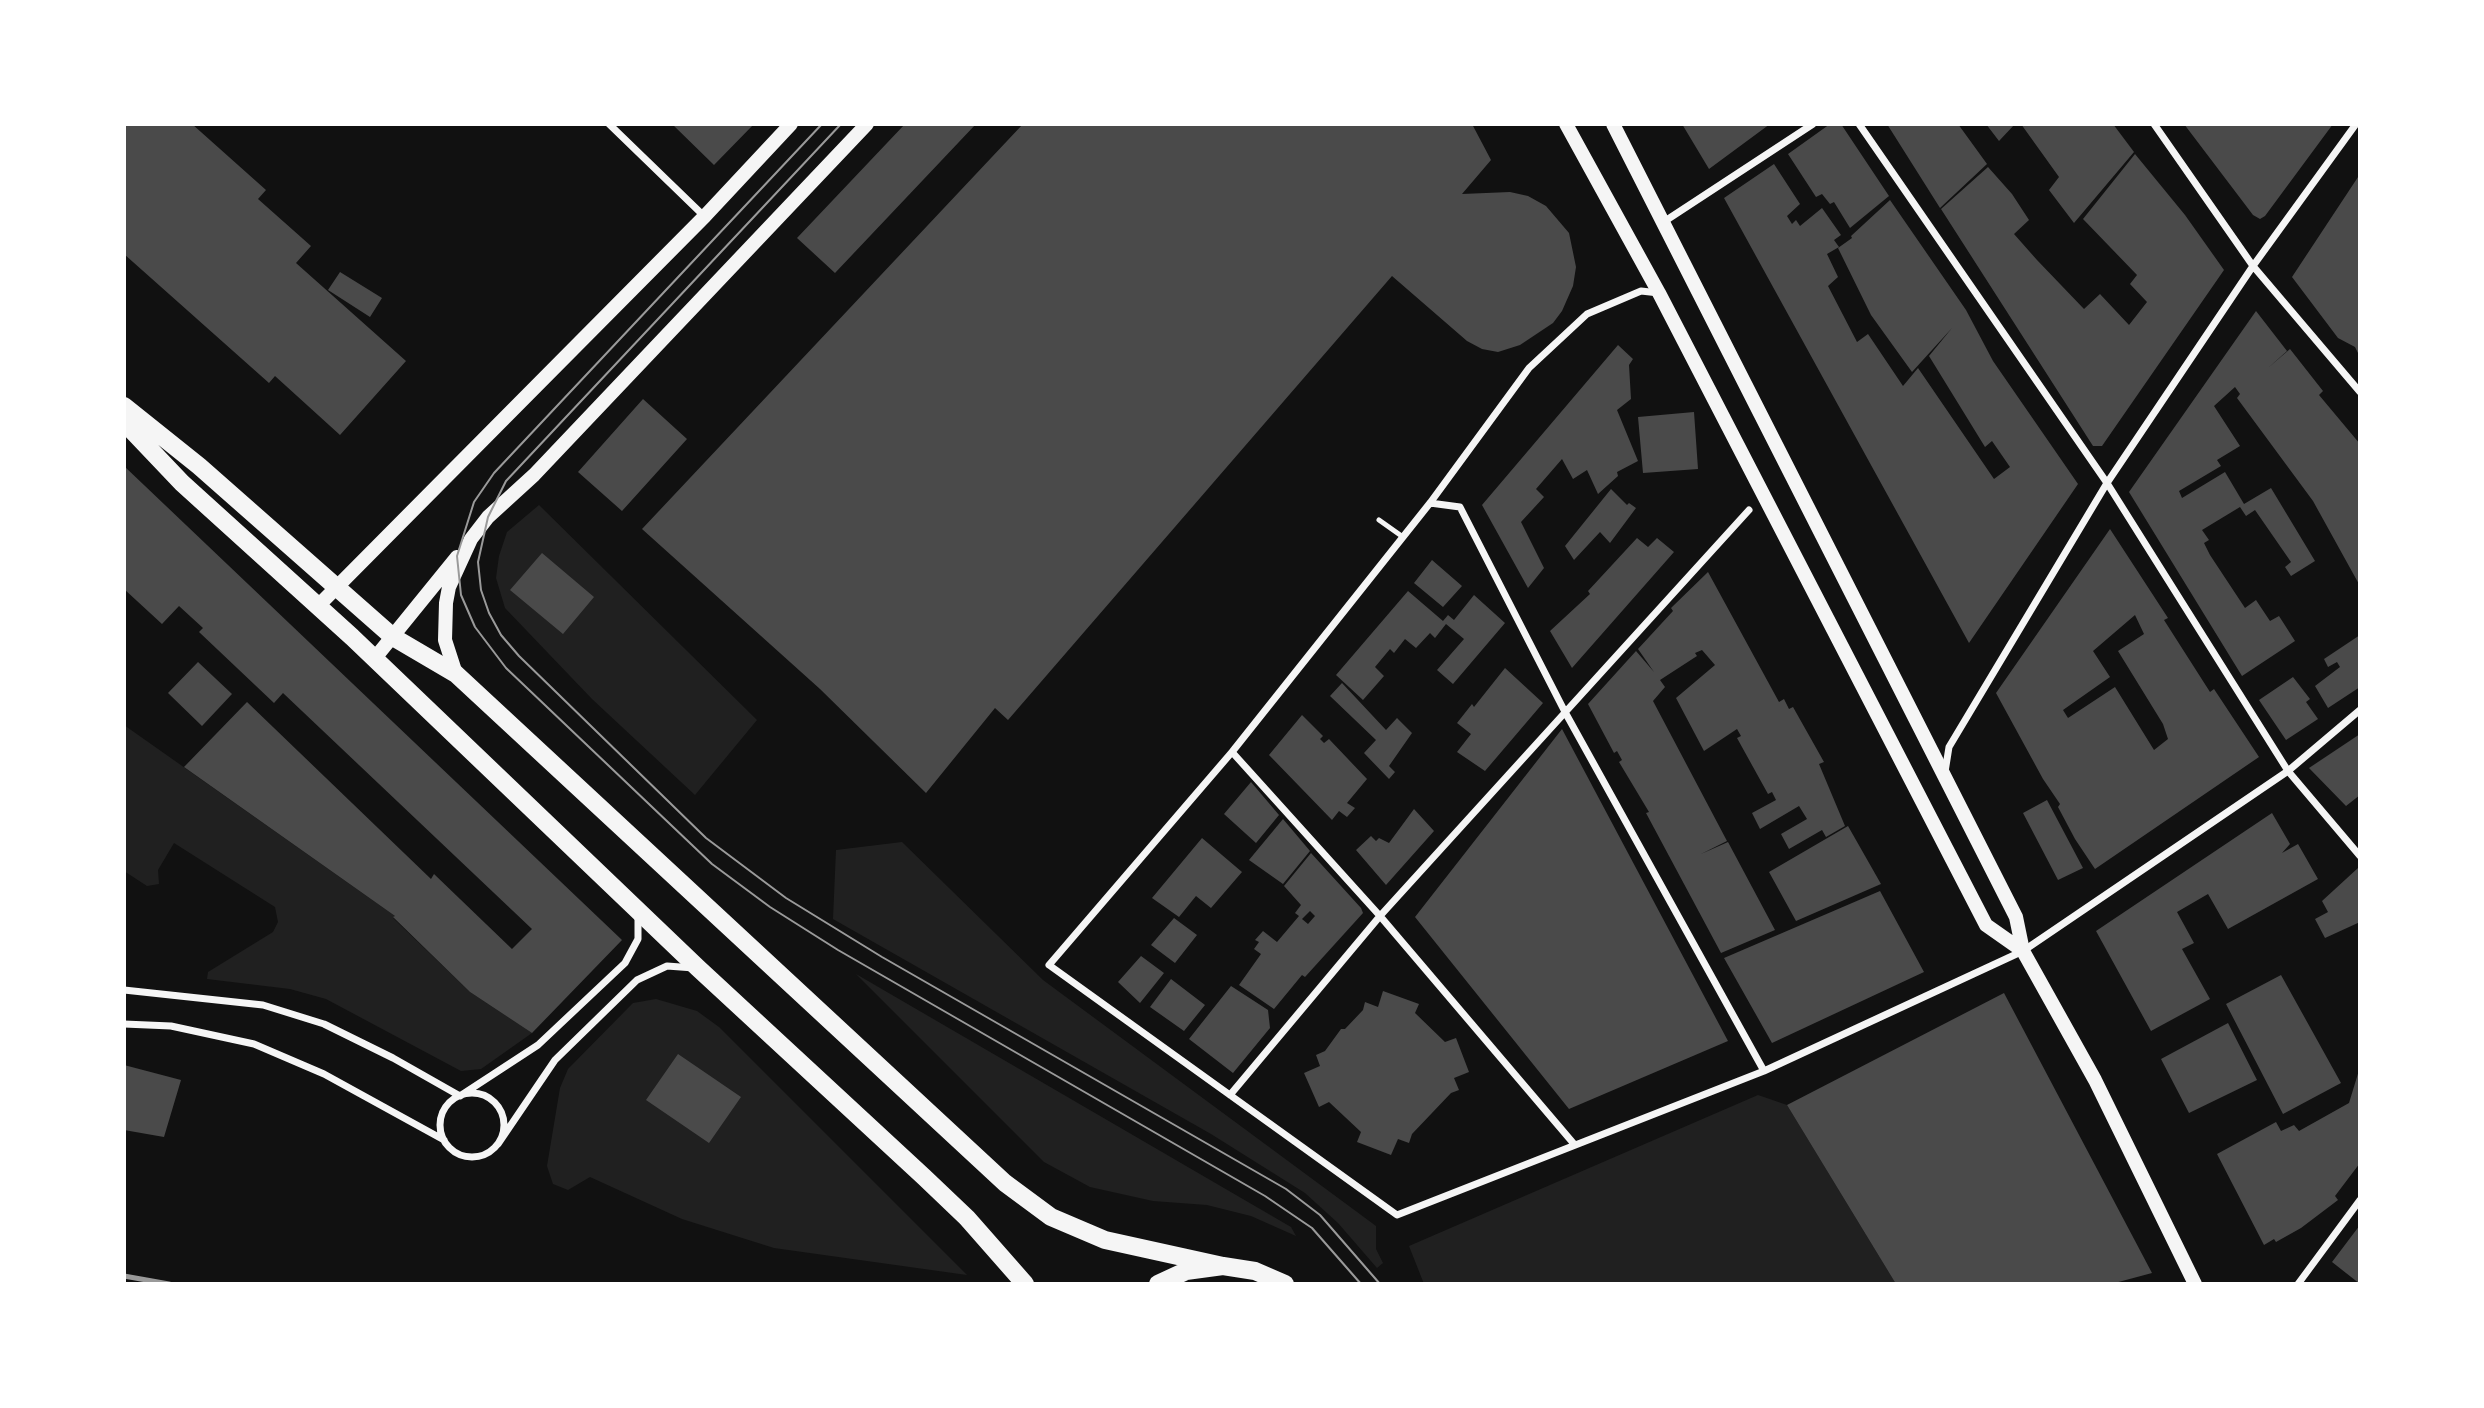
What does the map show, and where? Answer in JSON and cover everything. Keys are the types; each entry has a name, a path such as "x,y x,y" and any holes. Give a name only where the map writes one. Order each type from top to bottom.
{"main road":[{"path":"318,606 705,216 791,124"},
{"path":"375,658 488,517 534,475 867,124"},
{"path":"1566,124 1659,293 1986,925 2022,951"},
{"path":"1613,124 2016,917 2022,951 2126,1139 2195,1284"},
{"path":"124,407 337,586 393,637 456,674 1005,1182 1051,1217 1105,1240 1255,1271 1284,1284"},
{"path":"124,422 182,483 375,658 698,968 967,1218 1025,1284"},
{"path":"456,674 445,640 446,603 449,587 471,539"},
{"path":"1158,1284 1186,1271 1223,1266"}],"street":[{"path":"609,124 705,216"},
{"path":"1662,223 1813,124"},
{"path":"1859,124 2107,484 2288,771 2360,856"},
{"path":"2154,124 2253,266 2360,392"},
{"path":"1944,776 1949,747 2107,484 2253,266 2356,124"},
{"path":"1659,293 1641,291 1587,314 1529,368 1430,503 1232,752 1049,965 1397,1215 1764,1071 2022,951 2288,771 2360,710"},
{"path":"1430,503 1460,507 1565,712 1764,1071"},
{"path":"1230,1095 1380,916 1749,510"},
{"path":"1232,752 1380,916 1574,1144"},
{"path":"638,911 638,939 625,962 538,1045 451,1101 440,1119 444,1140 450,1149 470,1157 481,1156 498,1144 555,1060 637,980 667,966 698,968"},
{"path":"124,990 263,1005 324,1024 393,1058 460,1096 480,1094 497,1106 503,1125 498,1144"},
{"path":"124,1024 171,1026 254,1044 324,1074 444,1140"},
{"path":"2298,1284 2360,1200"}],"lane":[{"path":"1380,520 1403,537"}],"shaded area":[{"path":"539,505 757,720 695,795 592,699 505,608 496,578 499,556 507,532"},
{"path":"124,725 395,916 393,918 470,992 532,1033 481,1069 461,1071 326,999 290,989 207,979 208,972 273,932 278,922 275,907 174,843 158,870 159,884 147,886 124,871"},
{"path":"902,842 1043,980 1376,1226 1376,1249 1383,1263 1377,1268 1338,1223 1305,1193 1211,1134 833,919 836,850"},
{"path":"856,974 1291,1227 1296,1236 1251,1216 1207,1205 1153,1201 1090,1187 1044,1162"},
{"path":"656,999 697,1011 719,1027 967,1275 774,1248 682,1219 590,1177 568,1190 553,1184 547,1166 560,1088 568,1069 633,1003"},
{"path":"1758,1095 1787,1105 1896,1284 1424,1284 1409,1246"}],"building":[{"path":"124,124 192,124 266,190 258,199 311,246 296,263 406,361 340,435 275,376 269,383 124,254"},
{"path":"672,124 754,124 714,165"},
{"path":"905,124 976,124 835,273 797,238"},
{"path":"1023,124 1472,124 1491,160 1462,194 1510,192 1528,196 1546,206 1569,233 1576,267 1573,286 1562,311 1553,323 1520,345 1498,352 1482,349 1467,341 1392,276 1008,720 995,708 926,793 820,689 642,529"},
{"path":"1682,124 1770,124 1709,169"},
{"path":"1830,124 1841,124 1889,196 1850,228 1834,202 1830,204 1822,194 1816,197 1788,154"},
{"path":"1887,124 1958,124 1987,164 1940,208"},
{"path":"1986,124 2015,124 1999,141"},
{"path":"2021,124 2113,124 2134,152 2074,223 2049,190 2059,177"},
{"path":"2184,124 2333,124 2265,216 2260,219 2253,215"},
{"path":"2135,154 2185,215 2224,270 2102,446 2093,446 1941,209 1988,167 2012,194 2029,220 2014,234 2037,260 2084,309 2100,294 2129,325 2147,302 2130,284 2137,275 2083,219"},
{"path":"1774,164 1800,204 1787,216 1792,224 1796,220 1800,226 1822,208 1841,235 1834,240 1839,247 1827,254 1838,277 1828,286 1857,342 1868,334 1903,386 1918,368 1994,479 2010,467 1992,441 1985,447 1929,356 1952,328 1912,372 1871,315 1838,248 1852,238 1851,236 1890,200 1966,310 1993,361 2078,484 1969,643 1724,198"},
{"path":"2360,174 2360,357 2355,347 2338,338 2292,277"},
{"path":"340,272 382,298 370,317 328,290"},
{"path":"2256,311 2287,351 2268,368 2290,349 2323,391 2319,395 2360,444 2360,586 2313,501 2237,398 2240,394 2235,387 2214,406 2240,446 2217,460 2221,466 2179,491 2182,498 2225,472 2244,504 2271,488 2315,561 2291,576 2285,567 2291,562 2255,510 2246,516 2240,507 2202,530 2209,540 2204,543 2210,555 2245,608 2256,600 2270,621 2279,616 2295,641 2242,676 2129,492"},
{"path":"1618,345 1633,359 1629,365 1631,399 1617,410 1638,461 1617,472 1618,476 1598,494 1587,470 1573,479 1562,459 1536,489 1544,497 1521,522 1544,568 1528,588 1482,505"},
{"path":"643,399 687,439 622,511 578,472"},
{"path":"1694,412 1698,469 1643,473 1638,417"},
{"path":"124,466 622,940 532,1033 470,992 393,917 395,916 184,767 247,702 431,879 434,874 512,949 532,929 283,693 274,703 199,632 203,628 179,606 162,624 124,589"},
{"path":"1611,489 1627,505 1629,503 1636,508 1610,543 1600,532 1574,560 1565,546"},
{"path":"2110,529 2168,618 2164,620 2210,692 2214,689 2259,757 2095,869 2075,839 2058,807 2060,804 2043,779 1996,693","holes":["2135,615 2144,634 2118,651 2163,724 2168,739 2154,750 2115,687 2068,718 2063,710 2110,677 2093,651"]},
{"path":"1637,538 1648,547 1657,538 1674,552 1572,668 1550,631 1590,594 1588,591"},
{"path":"542,553 594,597 563,634 510,590"},
{"path":"1432,560 1462,586 1443,607 1414,583"},
{"path":"1708,572 1779,702 1784,699 1789,709 1793,707 1824,762 1819,764 1845,826 1826,837 1822,830 1789,849 1781,834 1807,819 1799,806 1760,829 1752,813 1776,800 1772,792 1768,794 1737,738 1741,736 1737,729 1704,751 1676,698 1715,665 1702,650 1660,680 1665,687 1653,701 1727,841 1701,854 1728,842 1775,930 1721,953 1646,813 1649,812 1619,762 1622,760 1617,751 1614,753 1588,704 1636,651 1654,672 1638,649 1673,611 1671,608"},
{"path":"1408,591 1443,621 1448,615 1454,620 1474,595 1505,623 1453,684 1437,670 1464,639 1446,624 1435,638 1430,633 1416,648 1405,639 1394,653 1390,649 1375,667 1384,676 1363,700 1336,675"},
{"path":"2360,635 2360,687 2328,708 2315,686 2340,667 2337,662 2328,667 2324,659"},
{"path":"198,662 232,694 202,726 168,693"},
{"path":"1505,668 1543,703 1485,771 1457,752 1471,734 1457,723 1472,704 1474,707"},
{"path":"2293,677 2310,699 2306,702 2318,719 2286,740 2259,700"},
{"path":"1342,683 1386,730 1397,718 1412,733 1389,766 1395,772 1389,779 1364,753 1376,740 1330,696"},
{"path":"1302,715 1323,736 1320,739 1324,743 1329,739 1367,779 1347,803 1355,808 1347,817 1339,811 1332,820 1269,755"},
{"path":"1562,729 1728,1041 1569,1109 1415,917"},
{"path":"2360,734 2360,795 2346,806 2309,768"},
{"path":"1251,782 1279,815 1256,843 1224,814"},
{"path":"2047,800 2083,868 2058,880 2023,813"},
{"path":"1414,809 1434,831 1386,885 1356,850 1371,836 1376,841 1379,838 1389,843"},
{"path":"2272,813 2290,844 2282,853 2298,844 2318,879 2228,929 2208,894 2177,912 2194,943 2182,949 2210,999 2151,1031 2096,931"},
{"path":"1283,819 1310,851 1283,884 1249,860"},
{"path":"1848,826 1881,884 1796,921 1769,872"},
{"path":"1202,838 1242,872 1211,908 1196,896 1179,917 1152,898"},
{"path":"1311,853 1363,913 1305,977 1302,975 1274,1009 1239,985 1261,954 1254,949 1259,942 1255,940 1263,931 1277,942 1299,916 1295,913 1301,905 1284,886","holes":["1310,911 1315,916 1308,924 1302,919"]},
{"path":"2358,868 2360,922 2325,938 2315,919 2328,912 2322,901"},
{"path":"1880,891 1924,972 1772,1043 1724,958"},
{"path":"1174,918 1197,935 1175,963 1151,945"},
{"path":"1141,956 1164,973 1140,1003 1118,982"},
{"path":"2281,975 2341,1083 2283,1114 2226,1004"},
{"path":"1171,979 1205,1005 1184,1031 1150,1007"},
{"path":"1231,986 1268,1010 1270,1028 1233,1073 1189,1039"},
{"path":"1383,991 1419,1004 1415,1013 1445,1042 1456,1038 1469,1072 1454,1078 1459,1090 1451,1093 1412,1134 1409,1143 1398,1139 1391,1155 1357,1142 1361,1132 1329,1102 1319,1107 1304,1073 1320,1066 1316,1055 1325,1051 1341,1029 1345,1029 1363,1010 1365,1002 1378,1007"},
{"path":"2004,993 2152,1273 2111,1284 1896,1284 1787,1105"},
{"path":"2228,1023 2257,1080 2189,1113 2161,1059"},
{"path":"678,1054 741,1097 709,1143 646,1100"},
{"path":"124,1065 181,1080 164,1137 124,1130"},
{"path":"2360,1067 2360,1163 2335,1196 2338,1200 2301,1228 2276,1242 2274,1239 2264,1245 2217,1154 2276,1122 2281,1131 2294,1125 2299,1131 2349,1103"},
{"path":"2360,1225 2360,1284 2332,1262"}],"tram line":[{"path":"822,124 494,473 474,502 457,556 461,595 475,627 506,668 712,864 770,907 838,950 1265,1196 1312,1228 1361,1284"},
{"path":"841,124 506,481 488,517 478,562 481,590 489,613 501,635 519,656 706,838 786,898 882,957 1286,1189 1320,1215 1380,1284"}],"railway":[{"path":"124,1276 169,1284"}]}
